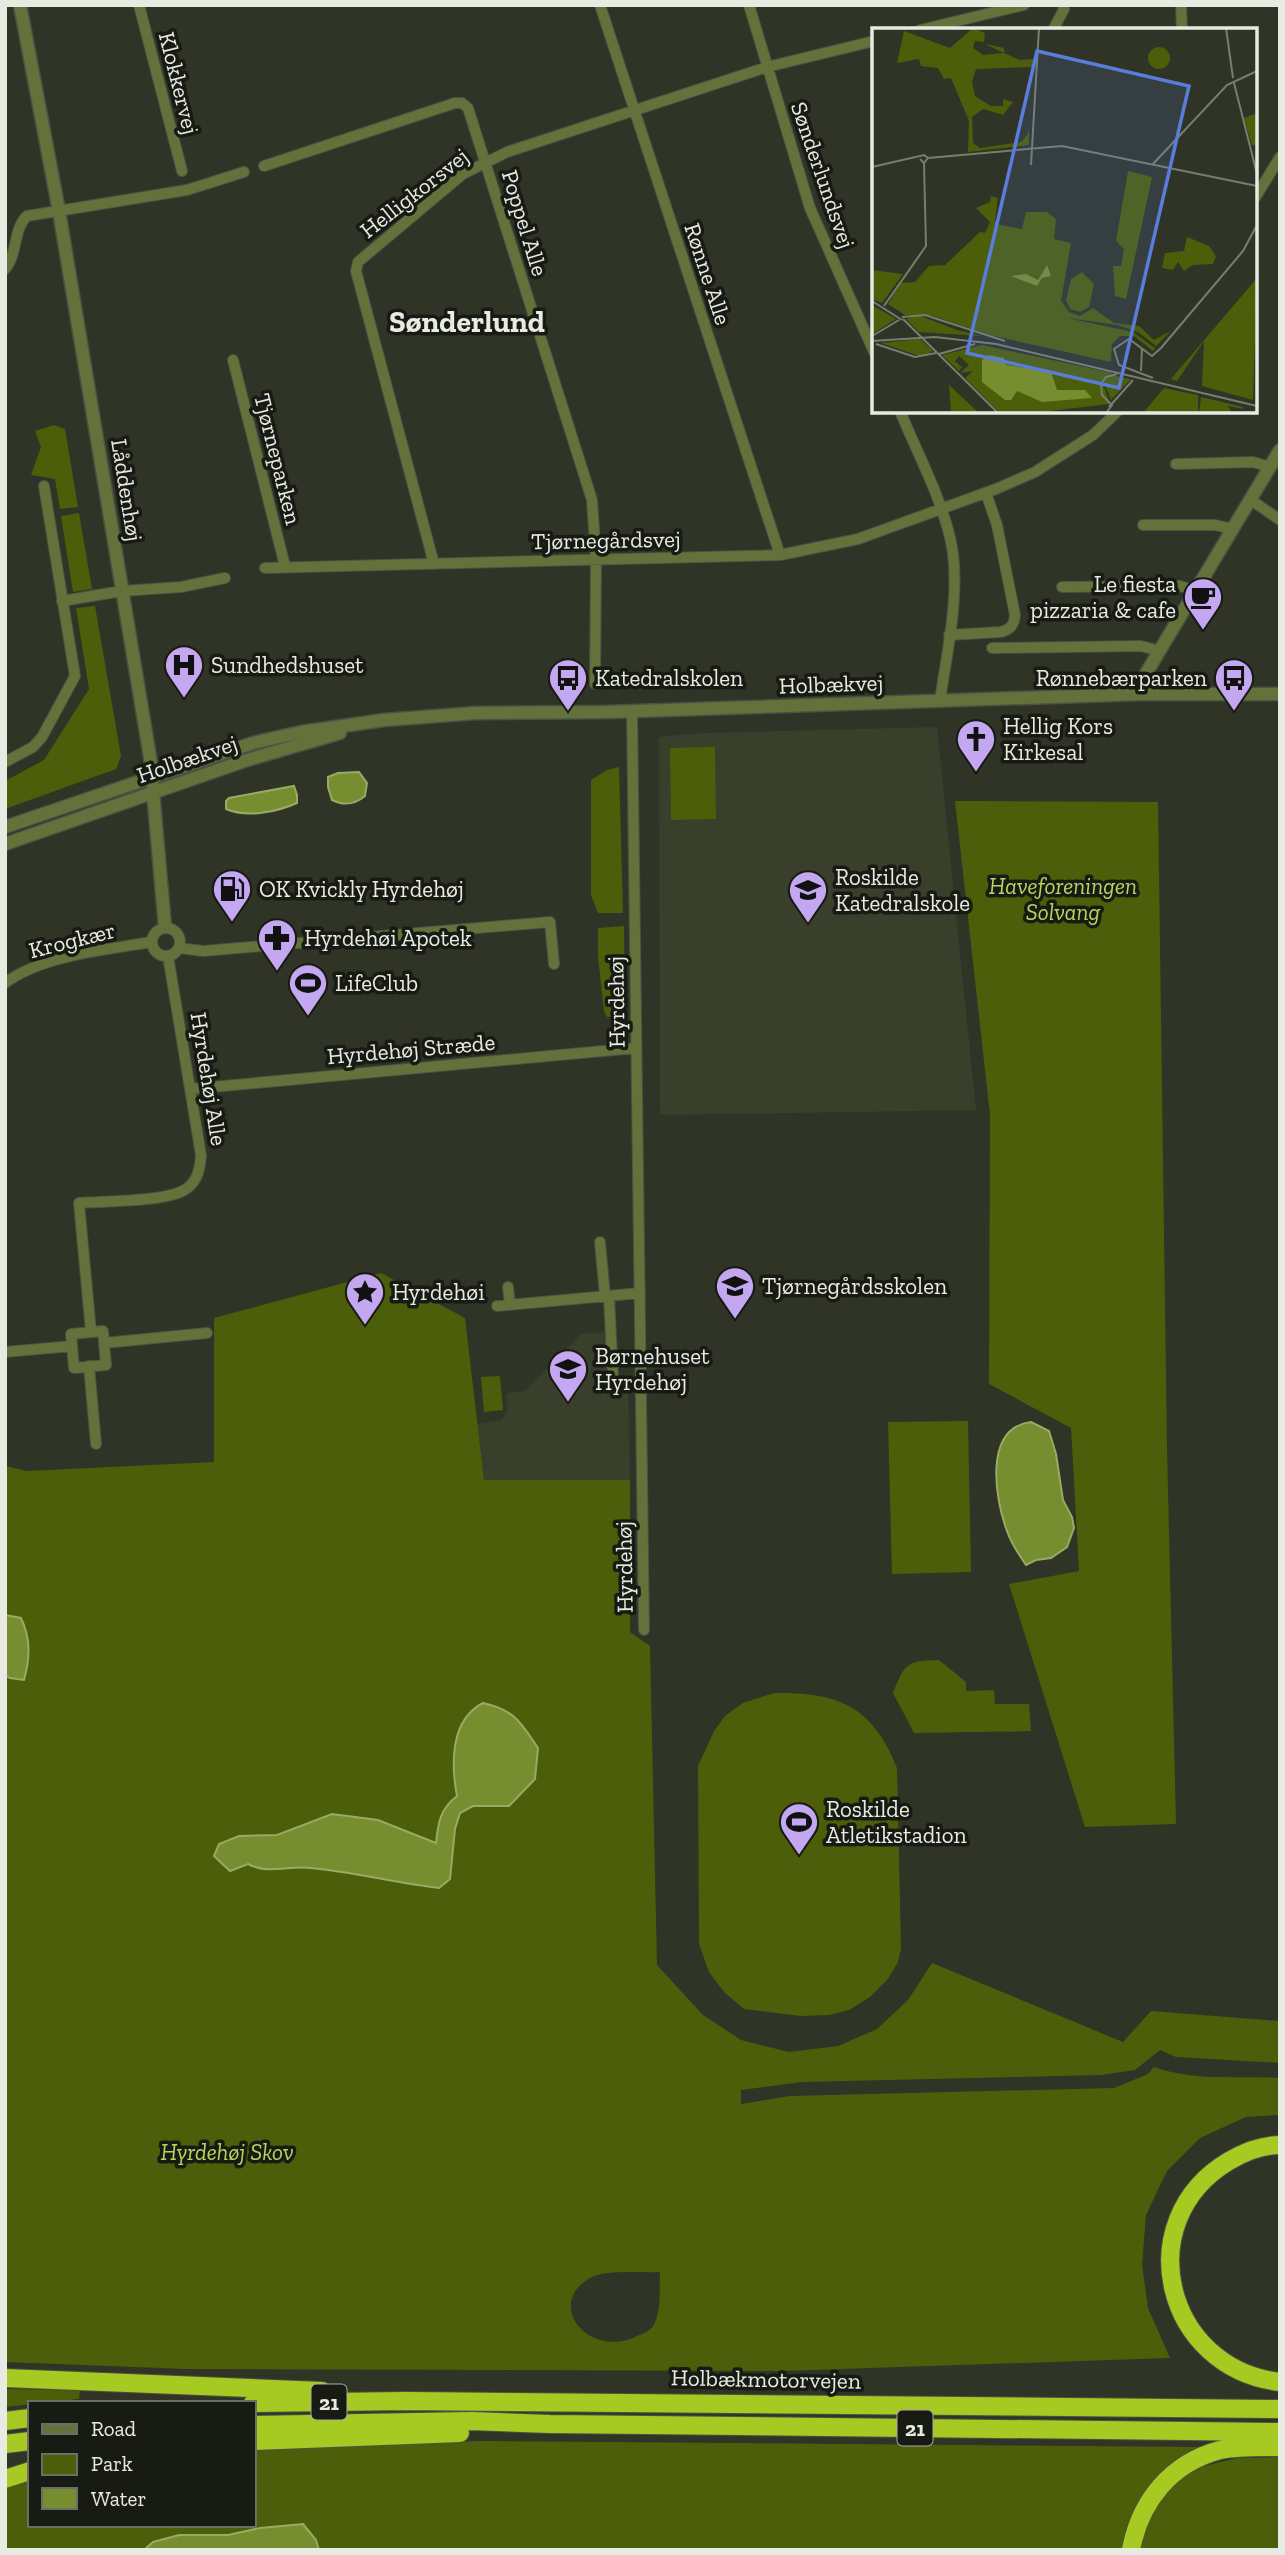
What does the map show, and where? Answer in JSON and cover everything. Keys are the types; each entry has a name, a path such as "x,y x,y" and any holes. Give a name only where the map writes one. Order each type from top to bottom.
{"highway":[{"path":"1280,2145 1241,2154 1215,2169 1193,2191 1175,2228 1170,2248 1170,2279 1178,2309 1193,2335 1215,2357 1241,2373 1280,2382"},
{"path":"5,2378 335,2391 405,2401"},
{"name":"Holbækmotorvejen","path":"256,2403 405,2401 1280,2409"},
{"path":"5,2421 28,2418"},
{"name":"Holbækmotorvejen","path":"256,2425 472,2421 1280,2432"},
{"path":"256,2441 463,2433 550,2424"},
{"path":"5,2444 28,2441"},
{"path":"1131,2550 1144,2508 1158,2487 1177,2470 1198,2458 1222,2450 1280,2447"},
{"path":"5,2479 28,2472"}],"street":[{"name":"Låddenhøj","path":"20,5 59,211 153,792"},
{"name":"Klokkervej","path":"139,5 182,171"},
{"name":"Rønne Alle","path":"600,5 780,555"},
{"name":"Sønderlundsvej","path":"749,5 815,221 872,348"},
{"path":"928,28 1024,5"},
{"path":"1054,28 1064,9 1063,5"},
{"path":"1181,5 1182,28"},
{"name":"Helligkorsvej","path":"434,564 356,266 436,194 463,174 516,148 767,67 872,41"},
{"name":"Poppel Alle","path":"264,166 455,103 462,103 468,108 592,500 596,559 595,684"},
{"path":"1257,195 1280,157"},
{"path":"5,269 13,258 22,220 30,215 187,190 244,172"},
{"name":"Tjørneparken","path":"233,360 285,566"},
{"path":"901,413 941,510 954,560 950,635 940,701"},
{"name":"Tjørnegårdsvej","path":"265,568 780,555 858,539 986,493 1035,472 1093,435 1116,413"},
{"path":"1140,694 1142,680 1280,450"},
{"path":"1176,464 1253,462 1270,467"},
{"path":"5,762 33,747 42,737 75,676 44,486"},
{"path":"950,635 1001,632 1014,623 1015,615 1001,542 986,493"},
{"path":"1251,500 1280,520"},
{"path":"1143,525 1215,525 1233,529"},
{"path":"62,601 122,591 181,587 225,578"},
{"path":"1062,587 1180,586 1196,591"},
{"path":"992,648 1141,646 1160,650"},
{"name":"Holbækvej","path":"5,827 258,742 301,732 384,720 476,713 1140,694 1280,694"},
{"name":"Hyrdehøj","path":"632,710 644,1630"},
{"name":"Holbækvej","path":"5,844 247,760 384,720"},
{"path":"153,792 165,927"},
{"path":"165,927 155,932 151,942 155,951 168,956 179,948 203,951 550,922 554,964"},
{"path":"165,927 178,934 179,948"},
{"name":"Krogkær","path":"5,983 20,974 51,963 151,942"},
{"name":"Hyrdehøj Alle","path":"91,1332 79,1203 171,1195 187,1188 200,1170 201,1155 168,956"},
{"name":"Hyrdehøj Stræde","path":"190,1089 636,1048"},
{"path":"600,1242 613,1378"},
{"path":"508,1287 510,1305"},
{"path":"497,1306 640,1293"},
{"path":"103,1331 106,1364 75,1368 71,1334 91,1332 103,1331"},
{"path":"104,1343 207,1334"},
{"path":"5,1352 72,1346"},
{"path":"89,1366 96,1444"}],"shaded area":[{"name":"Roskilde Katedralskole","path":"937,727 976,1110 660,1115 659,737 701,733"},
{"name":"Børnehuset Hyrdehøj","path":"605,1332 608,1377 628,1377 630,1480 484,1480 477,1424 501,1420 507,1412 507,1393 525,1391 581,1334"}],"green space":[{"path":"54,425 65,429 78,507 60,509 55,479 31,475 41,447 35,431"},
{"path":"79,513 92,589 73,592 61,516"},
{"path":"95,606 121,756 116,769 5,809 5,781 44,760 89,689 76,608"},
{"path":"715,747 716,819 671,820 670,748"},
{"path":"619,767 623,913 598,913 591,895 591,780 607,770"},
{"name":"Haveforeningen Solvang","path":"955,801 1158,802 1167,1449 1176,1824 1085,1827 1009,1584 1079,1571 1071,1428 989,1384 990,1115"},
{"path":"624,926 625,1015 607,1017 598,957 598,928"},
{"name":"Hyrdehøj Skov","path":"381,1273 465,1318 484,1480 630,1480 630,1632 650,1646 657,1965 703,2015 741,2040 789,2052 838,2046 877,2029 908,2000 932,1963 1123,2042 1151,2011 1280,2021 1280,2063 1176,2057 1160,2050 1135,2070 1101,2075 802,2082 741,2090 741,2104 790,2096 1114,2088 1148,2074 1154,2067 1186,2075 1280,2078 1280,2115 1246,2117 1200,2138 1167,2171 1146,2215 1142,2265 1148,2308 1170,2358 782,2371 186,2369 5,2362 5,1466 27,1471 214,1462 214,1318","holes":["614,2272 660,2272 656,2320 646,2332 618,2342 588,2335 578,2326 572,2314 571,2302 577,2289 590,2278"]},
{"path":"500,1376 503,1410 484,1412 481,1377"},
{"path":"968,1421 971,1572 892,1574 888,1422"},
{"path":"939,1660 966,1682 966,1691 994,1690 995,1704 1029,1704 1031,1731 914,1733 893,1693 908,1666 920,1661"},
{"name":"Roskilde Atletikstadion","path":"774,1693 817,1696 850,1707 877,1730 897,1768 901,1949 898,1962 888,1979 870,1997 849,2010 829,2015 801,2016 744,2009 724,1992 709,1972 699,1944 698,1766 714,1731 725,1716 743,1703"},
{"path":"5,2389 80,2390 79,2399 28,2401 28,2405 5,2407"},
{"path":"480,2441 1207,2447 1168,2471 1126,2550 5,2550 5,2488 28,2482 28,2527 256,2527 256,2450"},
{"path":"1280,2457 1280,2550 1139,2550 1145,2521 1167,2489 1200,2467 1237,2458"}],"water":[{"path":"359,772 367,783 365,796 349,804 332,800 328,777 338,773"},
{"path":"294,786 297,803 289,806 252,813 226,809 226,801 229,798"},
{"path":"1031,1422 1049,1431 1056,1454 1063,1500 1072,1517 1074,1528 1067,1547 1051,1558 1036,1560 1026,1565 1011,1540 1003,1517 996,1467 1005,1437 1016,1427"},
{"path":"5,1615 21,1618 27,1633 28,1656 24,1680 5,1675"},
{"path":"483,1703 510,1714 532,1739 538,1748 535,1779 509,1806 473,1806 460,1813 455,1829 450,1879 439,1888 303,1867 263,1869 248,1864 230,1871 214,1856 219,1844 239,1836 277,1835 332,1814 378,1820 436,1843 441,1817 457,1796 454,1757 459,1731 464,1720"},
{"path":"303,2524 316,2540 319,2550 144,2550 153,2542 179,2535 228,2535 260,2528"}],"place":[{"name":"Le fiesta pizzaria & cafe","path":"1203,631"},
{"name":"Sundhedshuset","path":"184,699"},
{"name":"Katedralskolen","path":"568,712"},
{"name":"Rønnebærparken","path":"1234,712"},
{"name":"Hellig Kors Kirkesal","path":"976,773"},
{"name":"OK Kvickly Hyrdehøj","path":"232,923"},
{"name":"Roskilde Katedralskole","path":"808,924"},
{"name":"Hyrdehøi Apotek","path":"277,972"},
{"name":"LifeClub","path":"308,1017"},
{"name":"Tjørnegårdsskolen","path":"735,1320"},
{"name":"Hyrdehøi","path":"365,1326"},
{"name":"Børnehuset Hyrdehøj","path":"568,1403"},
{"name":"Roskilde Atletikstadion","path":"799,1856"}],"district":[{"name":"Sønderlund","path":"467,322"}]}
